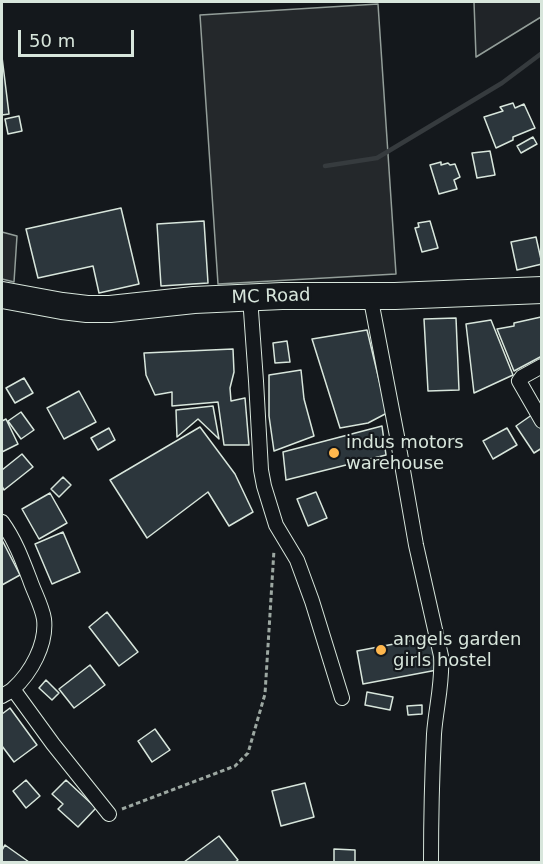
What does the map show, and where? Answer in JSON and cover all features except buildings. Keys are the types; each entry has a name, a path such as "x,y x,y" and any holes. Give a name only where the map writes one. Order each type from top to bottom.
{"highway":[{"name":"MC Road","path":"2,295 62,306 110,309 250,297 542,290"}],"street":[{"path":"370,295 416,545 441,656 442,668 434,730 431,862"},
{"path":"250,297 261,470 269,505 276,525 297,560 342,698"},
{"path":"542,366 519,381 542,421"},
{"path":"2,522 17,547 44,619 43,639 35,659 26,674 7,693 109,814"}],"path":[{"path":"109,814 235,766 248,753 265,694 276,525"}],"shaded area":[{"path":"474,2 541,2 541,17 476,57"},
{"path":"378,4 396,274 218,284 200,15"},
{"path":"2,232 17,236 14,282 2,279"}],"waterway":[{"path":"325,166 377,158 502,83 542,53"}],"place":[{"name":"indus motors warehouse","path":"334,453"},
{"name":"angels garden girls hostel","path":"381,650"}]}
